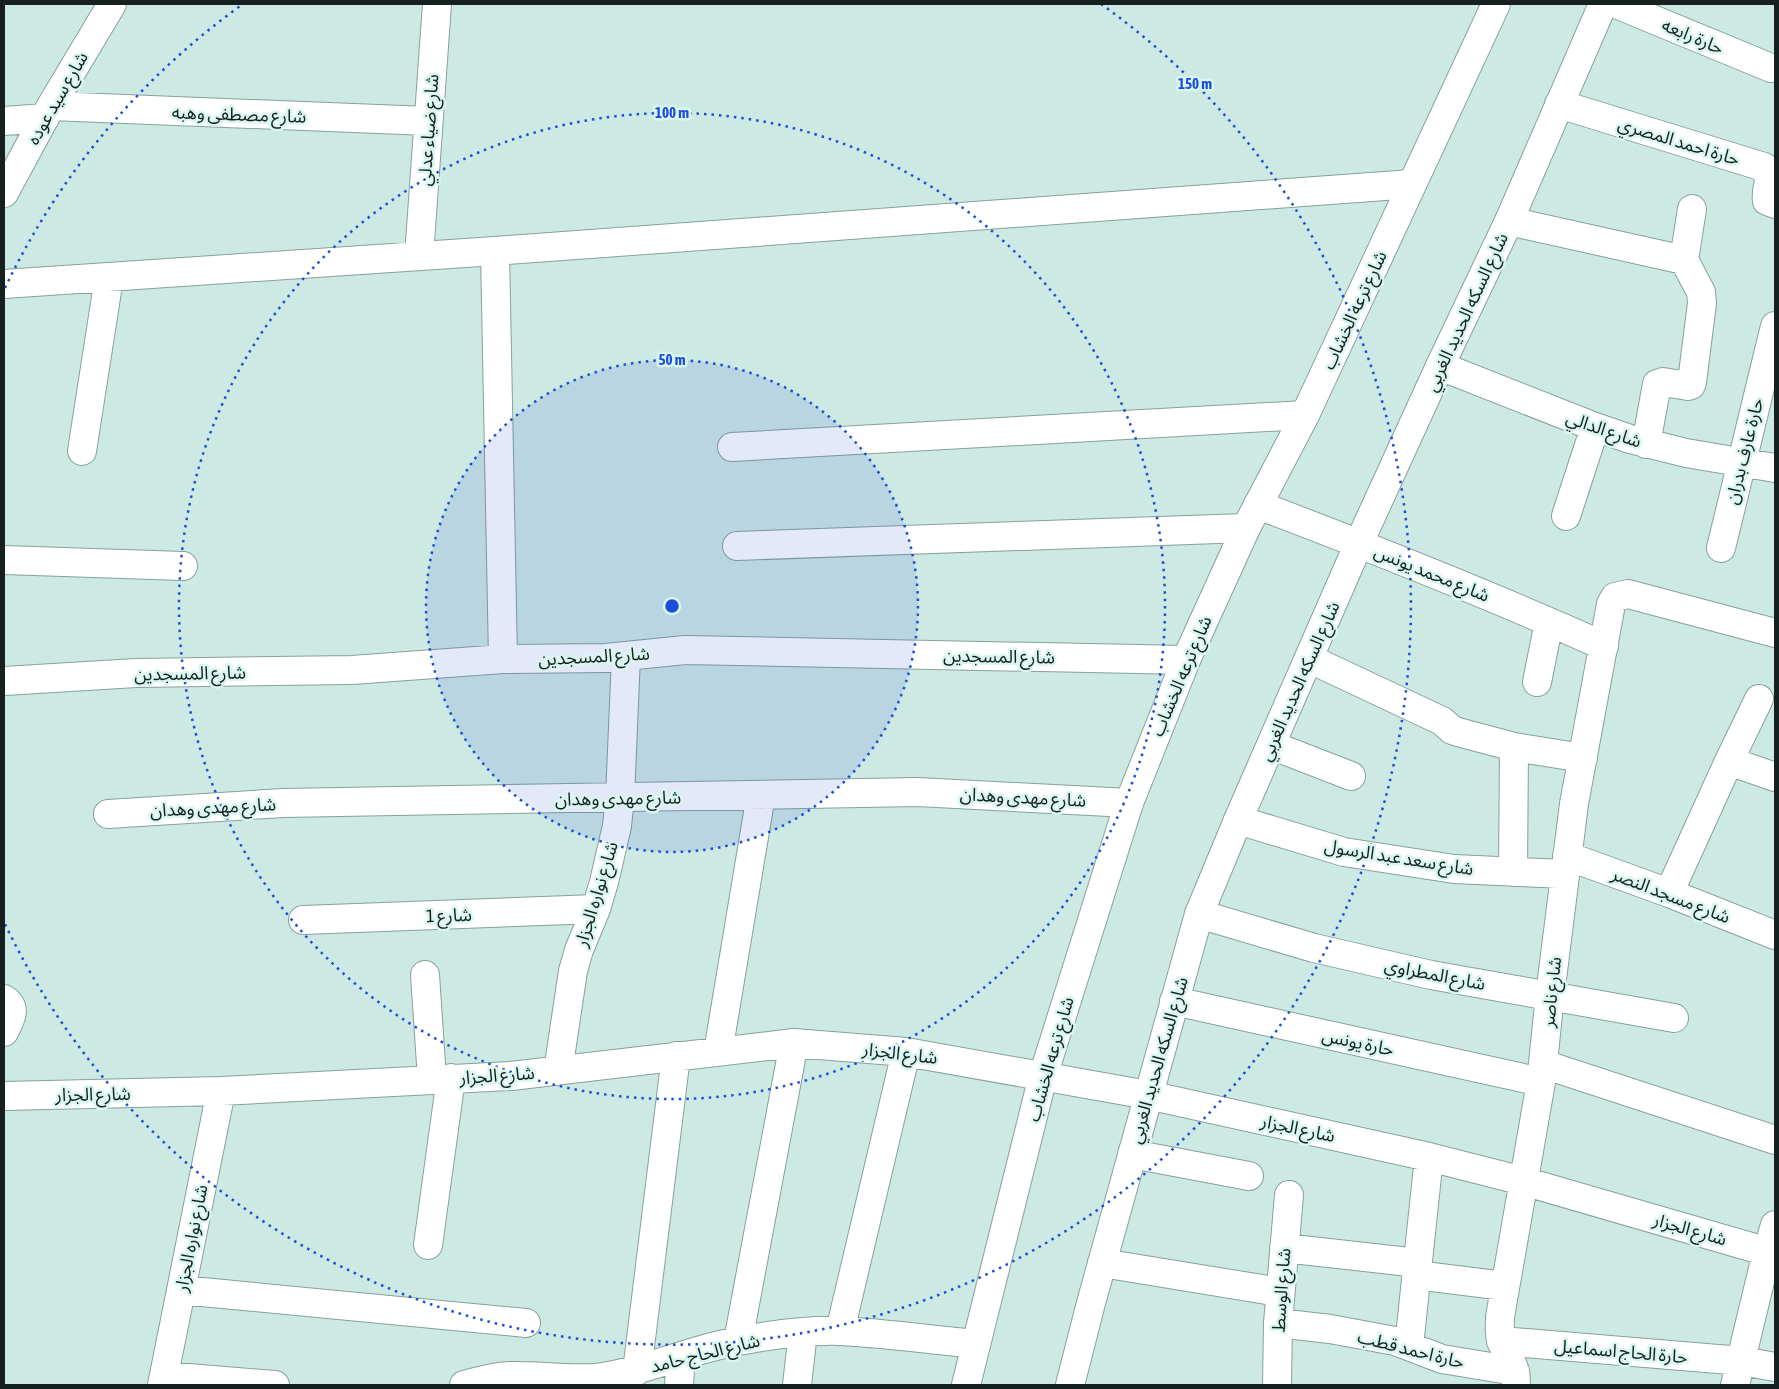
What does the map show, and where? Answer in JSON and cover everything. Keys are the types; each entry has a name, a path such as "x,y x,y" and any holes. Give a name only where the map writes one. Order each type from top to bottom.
{"street":[{"name":"شارع سيد عوده","path":"4,193 48,112 112,4"},
{"name":"شارع ضياء عدلي","path":"419,256 437,4"},
{"name":"شارع ترعه الخشاب","path":"966,1385 1043,1076 1129,802 1186,660 1252,517 1305,415 1496,4"},
{"name":"شارع السكه الحديد الغربي","path":"1070,1385 1199,914 1238,820 1359,544 1440,366 1509,222 1604,4"},
{"name":"حارة رابعه","path":"1616,4 1770,68"},
{"name":"حارة احمد المصري","path":"1559,104 1764,167 1769,171 1770,177 1766,194 1771,202"},
{"name":"شارع مصطفى وهبه","path":"4,121 48,112 428,121"},
{"path":"4,284 495,251 1412,184"},
{"path":"1646,444 1657,384 1663,382 1688,386 1692,382 1702,298 1701,292 1688,271 1684,260 1692,210"},
{"path":"1509,222 1684,260"},
{"path":"495,251 503,659"},
{"path":"82,451 109,278"},
{"name":"حارة عارف بدران","path":"1721,548 1775,326"},
{"name":"شارع الدالي","path":"1440,366 1595,428 1646,444 1686,453 1775,468"},
{"path":"732,448 1305,415"},
{"path":"1566,516 1595,428"},
{"path":"738,546 1252,517"},
{"name":"شارع محمد يونس","path":"1252,517 1359,544 1604,646"},
{"path":"4,560 183,566"},
{"name":"شارع ناصر","path":"1515,1378 1512,1360 1501,1341 1499,1331 1500,1317 1542,1073 1574,804 1611,604 1615,597 1628,594 1775,633"},
{"path":"1536,682 1549,622"},
{"name":"شارع المسجدين","path":"4,681 136,673 352,670 503,659 626,656 685,650 1186,660"},
{"name":"شارع نواره الجزار","path":"558,1071 573,971 586,929 596,910 612,854 620,798 626,656"},
{"path":"1310,659 1442,721 1452,730 1514,747 1583,758"},
{"path":"1669,893 1759,699"},
{"path":"1271,745 1351,776"},
{"path":"1513,872 1514,747"},
{"path":"1729,761 1775,777"},
{"name":"شارع مهدى وهدان","path":"108,814 283,803 918,792 1129,802"},
{"path":"718,1052 761,795"},
{"name":"شارع سعد عبد الرسول","path":"1238,820 1344,852 1454,869 1513,872 1566,865"},
{"name":"شارع مسجد النصر","path":"1566,865 1669,893 1775,935"},
{"name":"شارع 1","path":"303,920 596,910"},
{"name":"شارع المطراوي","path":"1199,914 1314,948 1422,973 1674,1018"},
{"path":"426,975 441,1079 428,1245"},
{"path":"4,999 10,1003 12,1008 12,1014 4,1032"},
{"name":"حارة يونس","path":"1174,1001 1542,1073 1775,1140"},
{"path":"738,1341 794,1043"},
{"name":"شارع الجزار","path":"4,1096 221,1091 511,1076 794,1043 906,1052 1148,1096 1430,1157 1524,1181 1771,1253"},
{"path":"840,1331 906,1052"},
{"path":"637,1371 676,1056"},
{"name":"شارع نواره الجزار","path":"163,1380 221,1091"},
{"path":"1132,1154 1249,1176"},
{"path":"1409,1346 1430,1157"},
{"name":"شارع الوسط","path":"1279,1385 1278,1323 1289,1195"},
{"path":"1738,1373 1771,1253 1775,1225"},
{"path":"1284,1248 1417,1269 1505,1286"},
{"path":"1102,1263 1280,1292"},
{"path":"181,1290 526,1323"},
{"name":"حارة احمد قطب","path":"1278,1323 1330,1329 1395,1341 1448,1361 1515,1378"},
{"name":"شارع الحاج حامد","path":"464,1385 503,1376 574,1379 601,1377 637,1371 681,1356 738,1341 804,1332 840,1331 976,1344"},
{"path":"797,1385 804,1332"},
{"name":"حارة الحاج اسماعيل","path":"1501,1341 1738,1373 1775,1367"},
{"path":"679,1385 681,1356"},
{"path":"163,1380 275,1385"}]}
